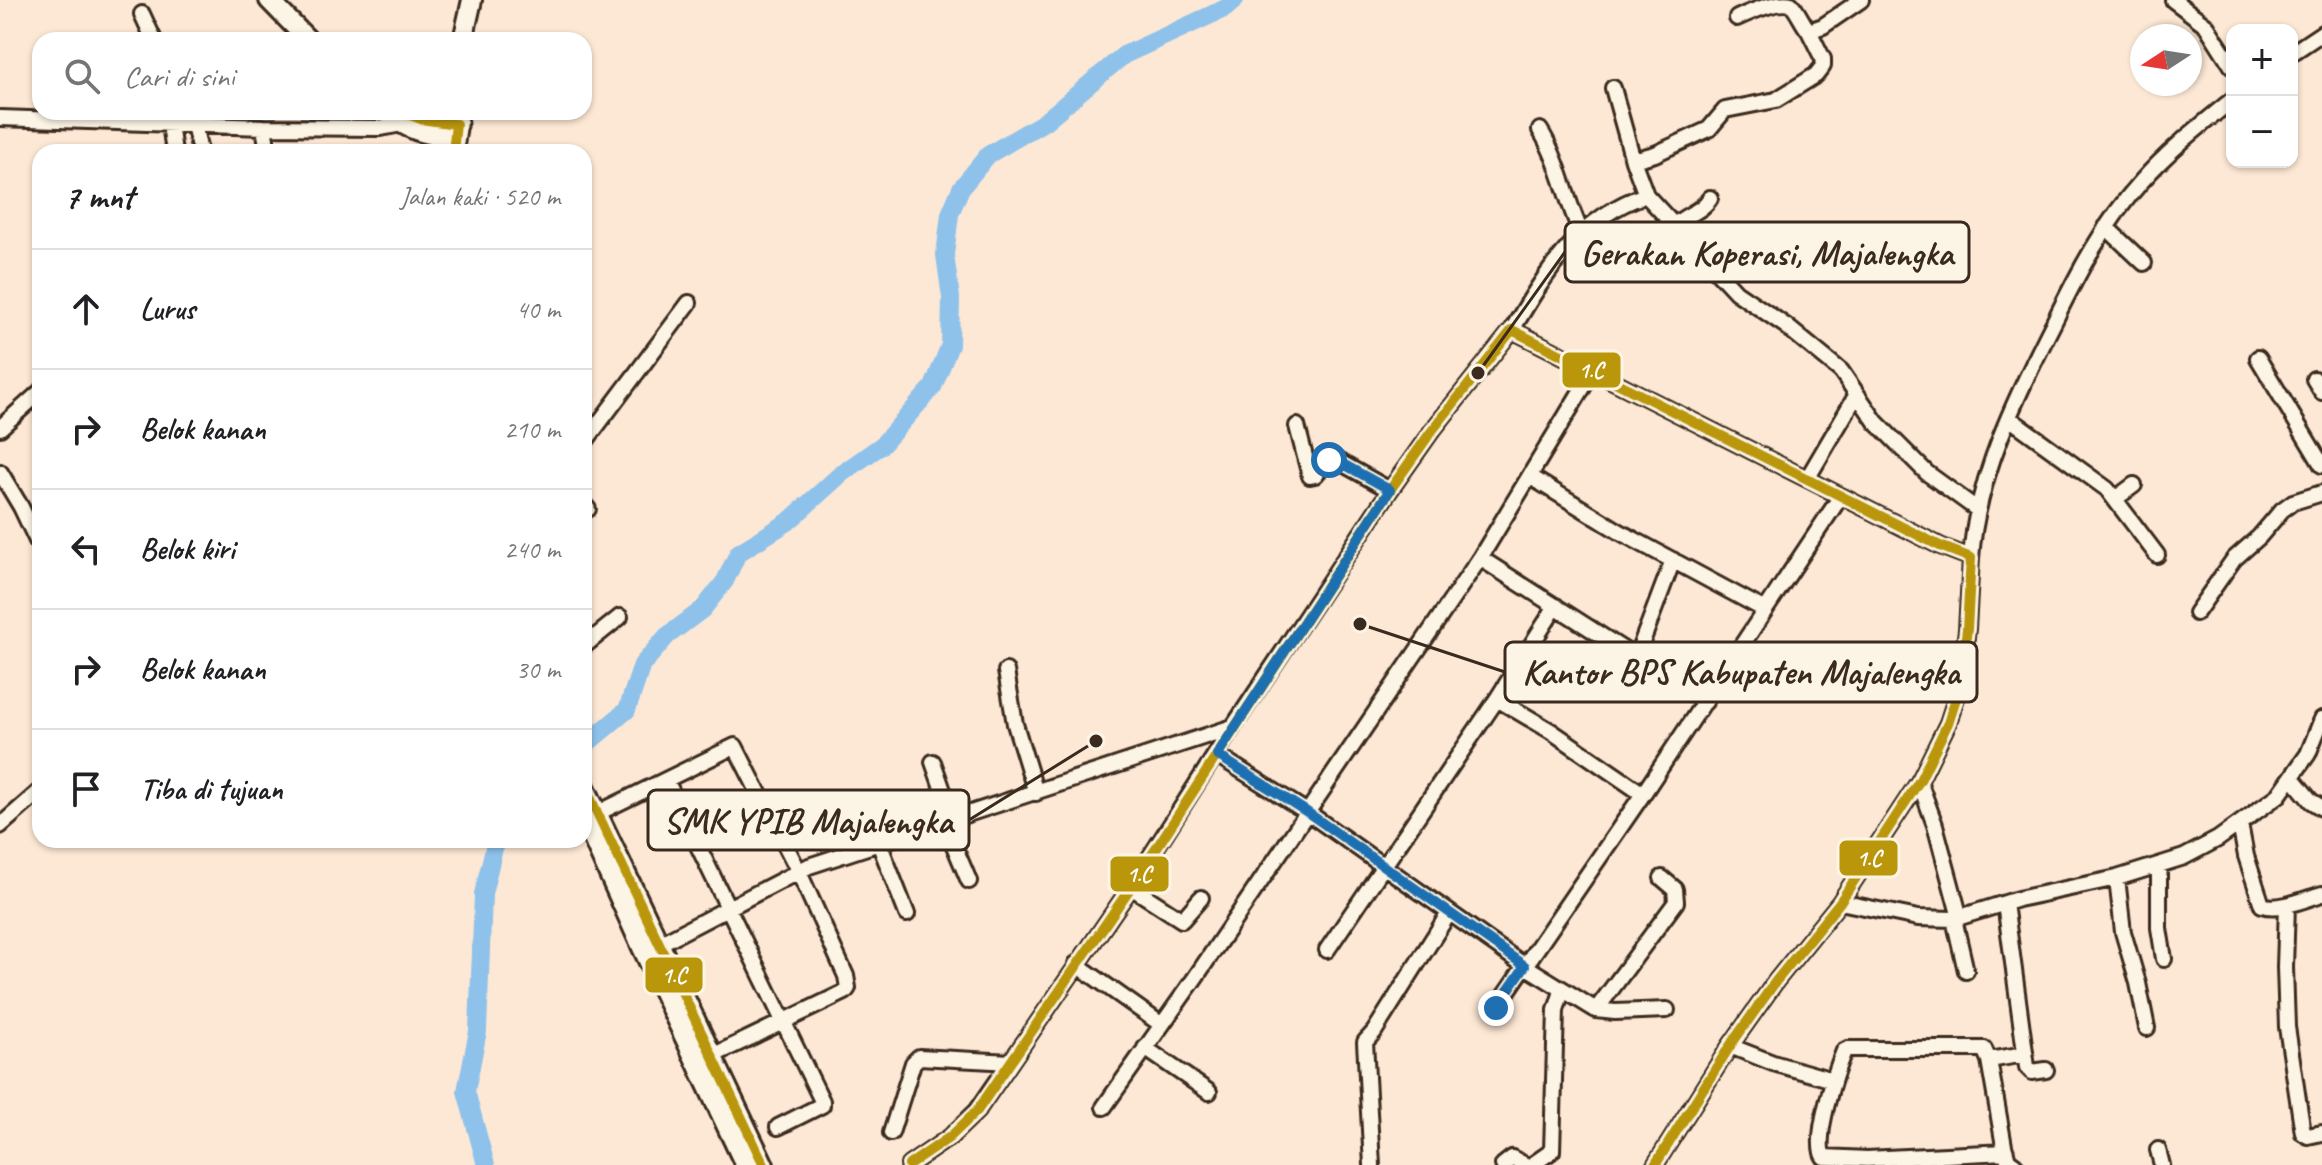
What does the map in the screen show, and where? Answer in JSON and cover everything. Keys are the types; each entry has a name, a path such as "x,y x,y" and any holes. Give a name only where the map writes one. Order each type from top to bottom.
{"main road":[{"path":"269,0 300,32"},
{"path":"465,32 472,0"},
{"path":"477,32 483,0"},
{"path":"413,120 449,131"},
{"path":"592,810 661,943 764,1165"},
{"path":"592,811 745,1165"}],"street":[{"path":"1809,31 1823,26 1861,0"},
{"path":"2173,0 2206,25 2226,57"},
{"path":"1633,160 1655,154 1686,137 1709,129 1725,110 1776,100 1816,75 1823,66 1823,59 1809,31 1790,3 1772,1 1737,18"},
{"path":"142,14 150,32"},
{"path":"2298,49 2322,33"},
{"path":"1613,88 1646,195 1720,278 1841,371 1876,422 1927,473 1978,510"},
{"path":"1655,1165 1730,1046 1776,981 1840,902 1919,781 1948,723 1960,686 1978,510 1994,456 2033,363 2106,227 2165,156 2226,105"},
{"path":"0,118 32,118"},
{"path":"162,120 171,144"},
{"path":"168,120 264,127 380,128 402,120"},
{"path":"194,124 198,144"},
{"path":"264,127 267,144"},
{"path":"1540,130 1560,169 1572,214 1581,232"},
{"path":"909,1165 950,1137 977,1111 1131,887 1390,490 1431,432 1512,330 1534,292 1581,232 1615,208 1646,195"},
{"path":"1675,225 1684,216 1705,206 1710,198"},
{"path":"2106,227 2144,263"},
{"path":"592,432 689,303"},
{"path":"1512,330 1934,543 1971,558"},
{"path":"2258,358 2322,465"},
{"path":"1104,1107 1480,558 1593,371"},
{"path":"1807,479 1857,394"},
{"path":"0,428 32,399"},
{"path":"2009,418 2099,482 2157,555"},
{"path":"1297,426 1310,476 1315,475 1327,461 1336,460 1390,490"},
{"path":"0,472 32,530"},
{"path":"1531,477 1620,532 1765,610"},
{"path":"2115,499 2134,485"},
{"path":"2196,613 2234,559 2259,537 2282,510 2293,502 2322,493"},
{"path":"1496,1008 1841,496"},
{"path":"1480,558 1705,702"},
{"path":"1636,658 1673,560"},
{"path":"1327,950 1497,699 1556,606"},
{"path":"592,640 620,617"},
{"path":"1006,671 1015,724 1036,793"},
{"path":"1497,699 1551,731 1643,794"},
{"path":"1840,902 1918,918 1957,918 2005,903 2117,878 2196,851 2279,795 2308,754 2322,719"},
{"path":"661,943 730,909 798,870 1233,727"},
{"path":"592,803 666,780 736,747 798,870 849,983 845,992 712,1056"},
{"path":"1217,755 1307,812 1562,991 1596,1010 1667,1010"},
{"path":"933,762 969,881"},
{"path":"2293,779 2322,808"},
{"path":"666,780 820,1096 822,1105 778,1127"},
{"path":"1919,781 1935,825 1966,971"},
{"path":"0,826 32,798"},
{"path":"2240,824 2246,856 2262,905 2287,905 2322,894"},
{"path":"879,843 907,914"},
{"path":"2159,865 2159,928 2164,959"},
{"path":"1596,1010 1676,902 1675,889 1662,878"},
{"path":"2117,878 2123,932 2147,1028"},
{"path":"1131,887 1182,920 1201,898"},
{"path":"2005,903 2029,1071 2046,1070"},
{"path":"2287,905 2287,1027 2303,1133 2308,1136 2322,1133"},
{"path":"1372,1165 1365,1042 1449,913"},
{"path":"1076,964 1162,1025"},
{"path":"1532,1165 1552,1151 1556,1010 1562,991"},
{"path":"1730,1046 1773,1063 1833,1080"},
{"path":"1145,1048 1209,1092"},
{"path":"2006,1152 1867,1159 1824,1157 1820,1146 1833,1080 1844,1051 1981,1048 1987,1052 1989,1060 2008,1160 2015,1165"},
{"path":"1989,1060 2025,1054"},
{"path":"891,1133 913,1063 919,1057 1011,1062"},
{"path":"1503,1165 1512,1158 1525,1165"}],"waterway":[{"path":"592,739 627,710 642,665 667,636 703,609 725,581 738,553 788,522 841,474 882,445 933,387 950,345 951,298 945,255 950,214 961,188 988,155 1044,122 1124,55 1226,8 1235,0"},
{"path":"486,1165 466,1091 478,1031 483,894 494,848"}],"transit line":[{"name":"1.C","path":"428,120 456,124 454,144"},
{"name":"1.C","path":"909,1165 950,1137 977,1111 1131,887 1390,490 1431,432 1512,330 1940,546 1971,558 1960,686 1948,723 1920,780 1840,902 1776,981 1730,1046 1655,1165"},
{"name":"1.C","path":"592,802 764,1165"}],"place":[{"name":"Gerakan Koperasi, Majalengka","path":"1478,373"},
{"name":"Kantor BPS Kabupaten Majalengka","path":"1360,624"},
{"name":"SMK YPIB Majalengka","path":"1096,741"}],"route":[{"path":"1329,460 1336,460 1390,490 1217,755 1307,812 1525,966 1496,1008"}]}
